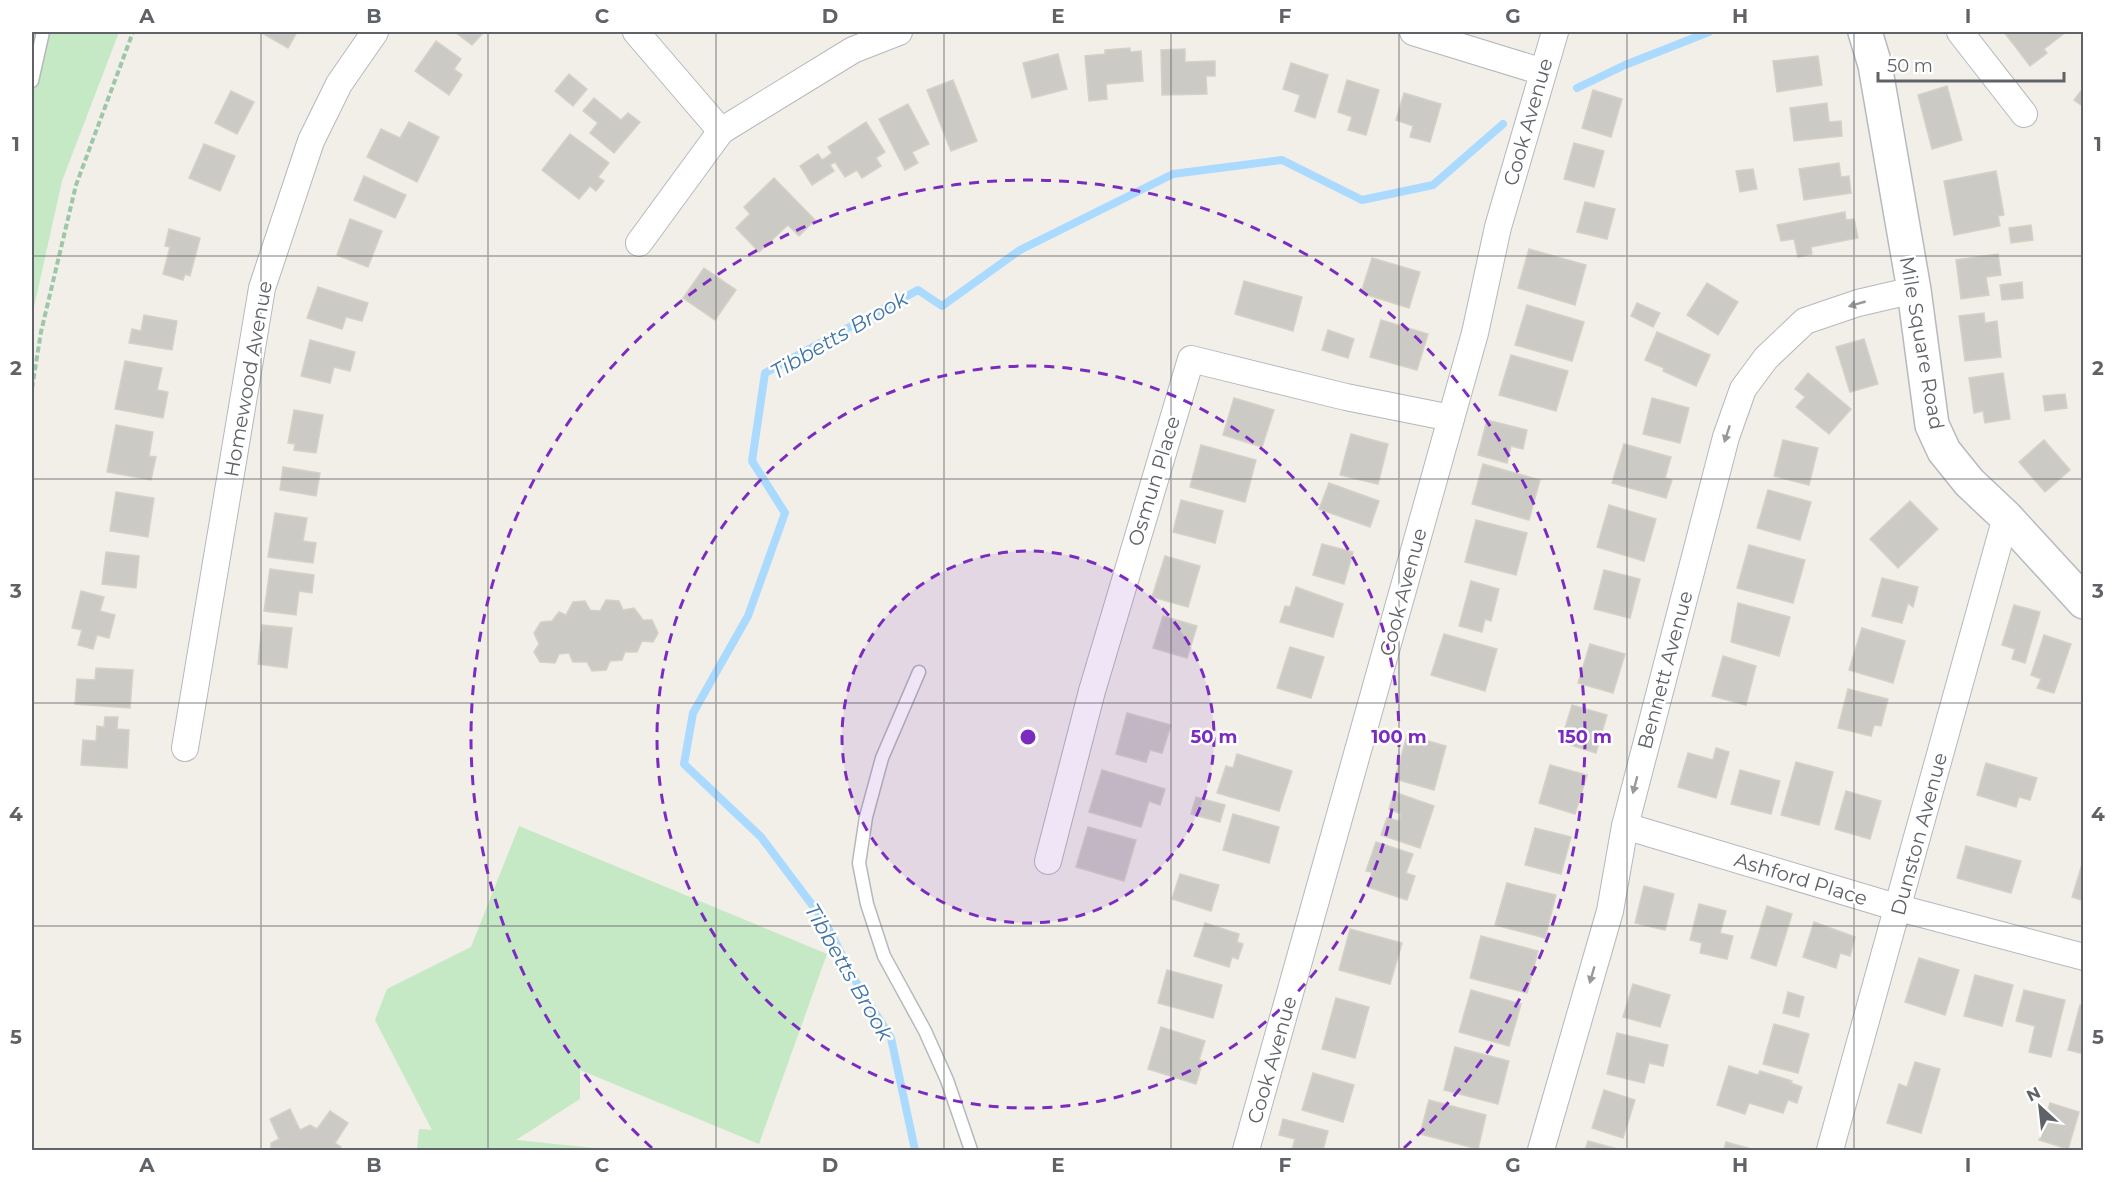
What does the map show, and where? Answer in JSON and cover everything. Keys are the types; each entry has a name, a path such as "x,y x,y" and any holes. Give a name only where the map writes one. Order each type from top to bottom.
{"street":[{"name":"Homewood Avenue","path":"185,748 262,288 311,141 339,84 375,32"},
{"path":"636,32 721,131"},
{"path":"639,243 721,131 853,50 899,32"},
{"path":"1413,32 1543,72"},
{"name":"Cook Avenue","path":"1246,1150 1475,333 1498,227 1555,32"},
{"name":"Mile Square Road","path":"1865,32 1875,65 1914,290 1932,425 1944,451 1969,482 2006,517 2084,602"},
{"path":"1960,32 2024,114"},
{"name":"Bennett Avenue","path":"1540,1150 1610,911 1625,826 1726,437 1743,389 1766,358 1805,321 1858,303 1914,290"},
{"name":"Osmun Place","path":"1048,861 1092,691 1191,358 1346,397 1451,418"},
{"name":"Dunston Avenue","path":"1830,1150 2006,517"},
{"name":"Ashford Place","path":"1625,826 1899,908 2084,957"}],"lane":[{"path":"32,81 43,32"},
{"path":"919,672 882,758 866,817 859,863 867,904 884,956 925,1031 947,1080 971,1150"}],"path":[{"path":"32,388 40,332 76,185 133,32"}],"green space":[{"path":"32,32 119,32 62,181 32,316"},
{"path":"519,826 827,954 759,1144 580,1070 580,1099 516,1140 614,1150 417,1150 419,1129 432,1130 375,1020 387,989 471,947"}],"building":[{"path":"260,32 297,32 288,48"},
{"path":"455,32 484,32 472,45"},
{"path":"2004,32 2066,32 2044,49 2047,53 2030,66"},
{"path":"436,41 461,59 454,69 462,75 449,95 415,71"},
{"path":"1130,48 1130,52 1141,51 1143,81 1106,84 1107,99 1089,101 1085,56 1105,54 1105,50"},
{"path":"1185,49 1185,62 1215,61 1215,76 1206,76 1207,94 1162,95 1161,50"},
{"path":"1058,54 1067,89 1032,98 1023,63"},
{"path":"1818,56 1822,85 1777,92 1773,61"},
{"path":"1291,63 1328,75 1315,118 1295,111 1300,95 1283,89"},
{"path":"569,74 587,89 573,106 555,91"},
{"path":"953,80 977,141 951,151 927,90"},
{"path":"1347,80 1379,90 1366,135 1348,130 1352,117 1338,112"},
{"path":"1947,86 1962,140 1932,149 1918,95"},
{"path":"2084,87 2084,107 2074,100"},
{"path":"1593,90 1622,99 1611,137 1582,128"},
{"path":"231,91 254,102 237,134 215,123"},
{"path":"1404,93 1441,104 1430,142 1410,137 1413,126 1396,120"},
{"path":"594,98 621,120 628,113 640,122 614,153 590,133 598,123 583,111"},
{"path":"1827,103 1829,122 1841,121 1842,136 1794,141 1790,108"},
{"path":"908,104 929,144 912,152 918,163 905,170 879,119"},
{"path":"409,122 439,137 417,182 367,157 381,129 400,138"},
{"path":"866,122 885,152 876,158 881,166 862,178 857,170 845,177 835,162 830,165 834,171 812,185 800,166 818,154 822,160 832,153 828,147"},
{"path":"570,134 609,163 598,177 604,181 596,191 590,186 579,199 542,170"},
{"path":"1574,143 1604,151 1594,187 1564,179"},
{"path":"204,144 235,156 220,191 189,178"},
{"path":"1839,163 1841,177 1849,176 1851,193 1804,200 1799,169"},
{"path":"1753,169 1757,189 1740,192 1736,171"},
{"path":"1996,171 2004,215 1998,216 2000,226 1954,235 1944,181"},
{"path":"364,176 406,195 395,218 354,200"},
{"path":"774,178 815,220 799,236 788,225 759,252 736,228 750,214 744,207"},
{"path":"1585,202 1615,209 1607,239 1577,232"},
{"path":"1845,212 1846,220 1854,219 1858,238 1811,247 1812,254 1798,257 1794,239 1781,241 1777,225"},
{"path":"350,219 382,231 368,267 337,255"},
{"path":"2031,225 2033,240 2011,243 2009,228"},
{"path":"169,229 200,238 190,276 185,274 183,280 163,274 170,247 165,246"},
{"path":"1529,249 1586,265 1575,305 1518,288"},
{"path":"1998,254 2001,275 1986,277 1989,295 1961,299 1956,260"},
{"path":"1372,258 1420,272 1409,308 1361,293"},
{"path":"704,268 736,290 715,320 683,298"},
{"path":"1244,281 1302,297 1293,331 1235,314"},
{"path":"2022,282 2023,298 2002,300 2000,285"},
{"path":"1707,283 1738,302 1718,335 1687,315"},
{"path":"318,287 368,303 362,321 346,317 342,329 307,318"},
{"path":"1637,303 1660,313 1653,327 1631,316"},
{"path":"1527,305 1584,322 1572,361 1515,345"},
{"path":"1984,313 1985,323 1997,321 2001,357 1965,361 1959,316"},
{"path":"144,315 177,321 172,350 129,343 132,329 141,331"},
{"path":"1381,320 1428,334 1417,370 1370,357"},
{"path":"1328,330 1354,339 1348,358 1322,350"},
{"path":"1657,332 1710,355 1696,386 1645,360"},
{"path":"1864,339 1878,384 1850,392 1836,347"},
{"path":"310,340 355,352 350,371 334,367 330,383 301,376"},
{"path":"1511,355 1568,371 1556,411 1499,395"},
{"path":"125,361 162,368 157,390 168,392 163,418 115,409"},
{"path":"1808,373 1851,409 1829,434 1796,407 1805,397 1795,389"},
{"path":"2003,373 2010,419 1985,423 1983,411 1974,413 1969,378"},
{"path":"2065,394 2067,408 2045,411 2043,396"},
{"path":"1234,398 1274,410 1262,447 1223,435"},
{"path":"1652,398 1689,408 1680,443 1643,434"},
{"path":"294,410 323,415 316,453 294,450 295,444 288,443"},
{"path":"1487,420 1527,430 1523,449 1511,446 1507,463 1478,455"},
{"path":"116,425 153,432 149,456 156,457 151,480 107,472"},
{"path":"1351,434 1388,444 1378,484 1340,475"},
{"path":"1783,440 1818,448 1809,485 1774,476"},
{"path":"2044,440 2070,470 2045,492 2019,462"},
{"path":"1624,444 1671,457 1665,478 1672,480 1666,498 1612,483"},
{"path":"1201,445 1256,460 1245,502 1190,487"},
{"path":"1483,464 1540,480 1529,520 1472,504"},
{"path":"283,467 320,473 316,496 280,490"},
{"path":"1329,483 1379,501 1370,527 1319,509"},
{"path":"1768,490 1811,502 1800,540 1757,528"},
{"path":"116,492 154,498 148,537 110,531"},
{"path":"1181,500 1223,511 1215,543 1173,532"},
{"path":"1910,501 1938,529 1898,568 1870,539"},
{"path":"1609,505 1656,519 1644,561 1597,547"},
{"path":"275,513 307,518 303,541 316,543 313,563 268,557"},
{"path":"1476,520 1527,533 1516,575 1465,562"},
{"path":"1322,544 1353,552 1344,584 1313,575"},
{"path":"1749,545 1805,560 1793,603 1737,588"},
{"path":"106,552 139,556 136,588 102,584"},
{"path":"1165,556 1200,566 1188,607 1152,597"},
{"path":"270,569 314,575 312,593 299,591 296,615 264,611"},
{"path":"1604,570 1640,579 1630,618 1594,609"},
{"path":"1882,578 1918,587 1913,607 1908,603 1902,623 1872,616"},
{"path":"1471,581 1499,589 1491,621 1485,619 1482,632 1459,626"},
{"path":"1296,587 1343,604 1333,637 1280,622 1285,606 1290,607"},
{"path":"81,591 104,597 100,611 115,615 109,638 97,635 93,649 78,645 82,630 72,628"},
{"path":"606,600 619,601 623,610 634,608 643,620 652,620 658,633 653,642 642,641 637,652 625,652 622,660 610,661 606,670 592,671 587,662 573,662 569,653 559,654 555,663 540,662 534,652 539,644 534,633 541,622 552,621 559,612 566,615 573,602 585,601 590,610 600,611"},
{"path":"1738,603 1790,617 1779,656 1731,642"},
{"path":"2014,605 2040,612 2025,663 2012,659 2015,649 2002,645"},
{"path":"1163,616 1197,626 1187,658 1153,648"},
{"path":"262,625 292,628 287,668 258,664"},
{"path":"1862,628 1905,641 1893,683 1849,670"},
{"path":"1444,634 1497,649 1485,691 1431,675"},
{"path":"2044,635 2071,644 2054,693 2037,688 2041,679 2031,675"},
{"path":"1590,644 1625,654 1613,693 1578,683"},
{"path":"1290,647 1324,657 1311,698 1277,688"},
{"path":"1723,656 1756,666 1746,705 1712,696"},
{"path":"96,668 133,670 130,708 75,704 77,679 95,680"},
{"path":"1848,689 1888,699 1881,726 1874,725 1871,736 1838,728"},
{"path":"1572,705 1607,715 1596,753 1561,742"},
{"path":"1127,713 1171,725 1162,753 1150,750 1146,762 1116,754"},
{"path":"105,717 118,717 117,729 129,730 127,768 81,765 83,740 96,741 97,726 104,727"},
{"path":"1407,735 1446,746 1434,790 1395,779"},
{"path":"1716,748 1729,752 1716,798 1678,787 1688,753 1713,760"},
{"path":"1237,754 1292,771 1279,811 1217,793 1226,766 1233,768"},
{"path":"1796,762 1833,772 1819,825 1781,815"},
{"path":"1986,763 2037,778 2030,800 2019,797 2016,807 1977,795"},
{"path":"1550,765 1587,775 1575,814 1539,803"},
{"path":"1102,770 1165,789 1160,805 1149,801 1141,827 1089,812"},
{"path":"1740,770 1780,781 1771,814 1731,804"},
{"path":"1846,791 1881,801 1870,839 1835,829"},
{"path":"1394,792 1434,806 1420,848 1381,835 1387,818 1399,821 1401,814 1389,809"},
{"path":"1196,797 1225,805 1220,822 1191,814"},
{"path":"1233,814 1279,827 1269,863 1223,850"},
{"path":"1088,827 1136,840 1124,881 1076,867"},
{"path":"1535,828 1571,837 1561,874 1525,865"},
{"path":"1376,842 1413,854 1406,873 1415,876 1407,900 1368,887 1372,872 1366,871"},
{"path":"1966,846 2021,861 2011,893 1957,878"},
{"path":"2084,858 2084,901 2072,897"},
{"path":"1180,874 1219,885 1211,911 1172,899"},
{"path":"1507,883 1556,895 1545,938 1495,925"},
{"path":"1644,886 1674,894 1665,930 1635,923"},
{"path":"1699,904 1726,911 1720,933 1733,936 1727,959 1700,953 1702,943 1690,940"},
{"path":"1767,906 1792,914 1776,966 1751,958"},
{"path":"1814,922 1855,937 1850,956 1840,953 1836,968 1803,957"},
{"path":"1205,923 1239,934 1237,942 1243,944 1238,959 1232,957 1229,967 1194,956"},
{"path":"1350,929 1402,943 1390,984 1339,970"},
{"path":"1481,936 1538,951 1527,993 1470,978"},
{"path":"1919,958 1959,970 1945,1015 1905,1002"},
{"path":"1167,970 1222,985 1213,1018 1158,1003"},
{"path":"1975,975 2013,985 2002,1026 1964,1016"},
{"path":"1633,984 1670,995 1660,1027 1623,1017"},
{"path":"1471,990 1521,1004 1509,1046 1459,1032"},
{"path":"2024,990 2065,1000 2051,1057 2029,1052 2035,1026 2016,1021"},
{"path":"1788,992 1804,997 1799,1017 1783,1013"},
{"path":"1336,998 1369,1007 1355,1058 1322,1049"},
{"path":"2080,1005 2084,1006 2084,1054 2068,1050"},
{"path":"1774,1024 1809,1034 1798,1073 1763,1064"},
{"path":"1161,1027 1205,1041 1199,1060 1203,1061 1196,1084 1148,1069"},
{"path":"1617,1033 1668,1045 1663,1066 1649,1063 1644,1083 1607,1074"},
{"path":"1455,1047 1509,1061 1498,1104 1444,1090"},
{"path":"1915,1062 1940,1069 1921,1133 1887,1123 1899,1084 1907,1087"},
{"path":"1729,1066 1758,1075 1760,1071 1792,1081 1791,1083 1802,1087 1797,1103 1788,1100 1783,1113 1749,1103 1745,1114 1717,1105"},
{"path":"1313,1073 1354,1085 1343,1122 1302,1110"},
{"path":"1604,1090 1635,1100 1623,1138 1592,1128"},
{"path":"1429,1100 1486,1115 1478,1149 1420,1134"},
{"path":"2050,1103 2079,1112 2068,1149 2039,1140"},
{"path":"290,1109 300,1130 310,1125 317,1129 330,1111 348,1123 335,1143 341,1147 340,1150 271,1150 271,1143 279,1139 270,1119"},
{"path":"1283,1119 1328,1131 1323,1150 1292,1150 1295,1139 1279,1135"},
{"path":"1588,1141 1621,1150 1585,1150"},
{"path":"1726,1142 1755,1150 1724,1150"}],"waterway":[{"name":"Tibbetts Brook","path":"1577,88 1625,65 1709,32"},
{"name":"Tibbetts Brook","path":"915,1150 891,1038 856,982 825,922 761,837 684,764 693,713 748,616 785,513 752,461 765,373 918,290 942,306 1020,250 1173,174 1282,160 1362,200 1433,185 1503,124"}]}
